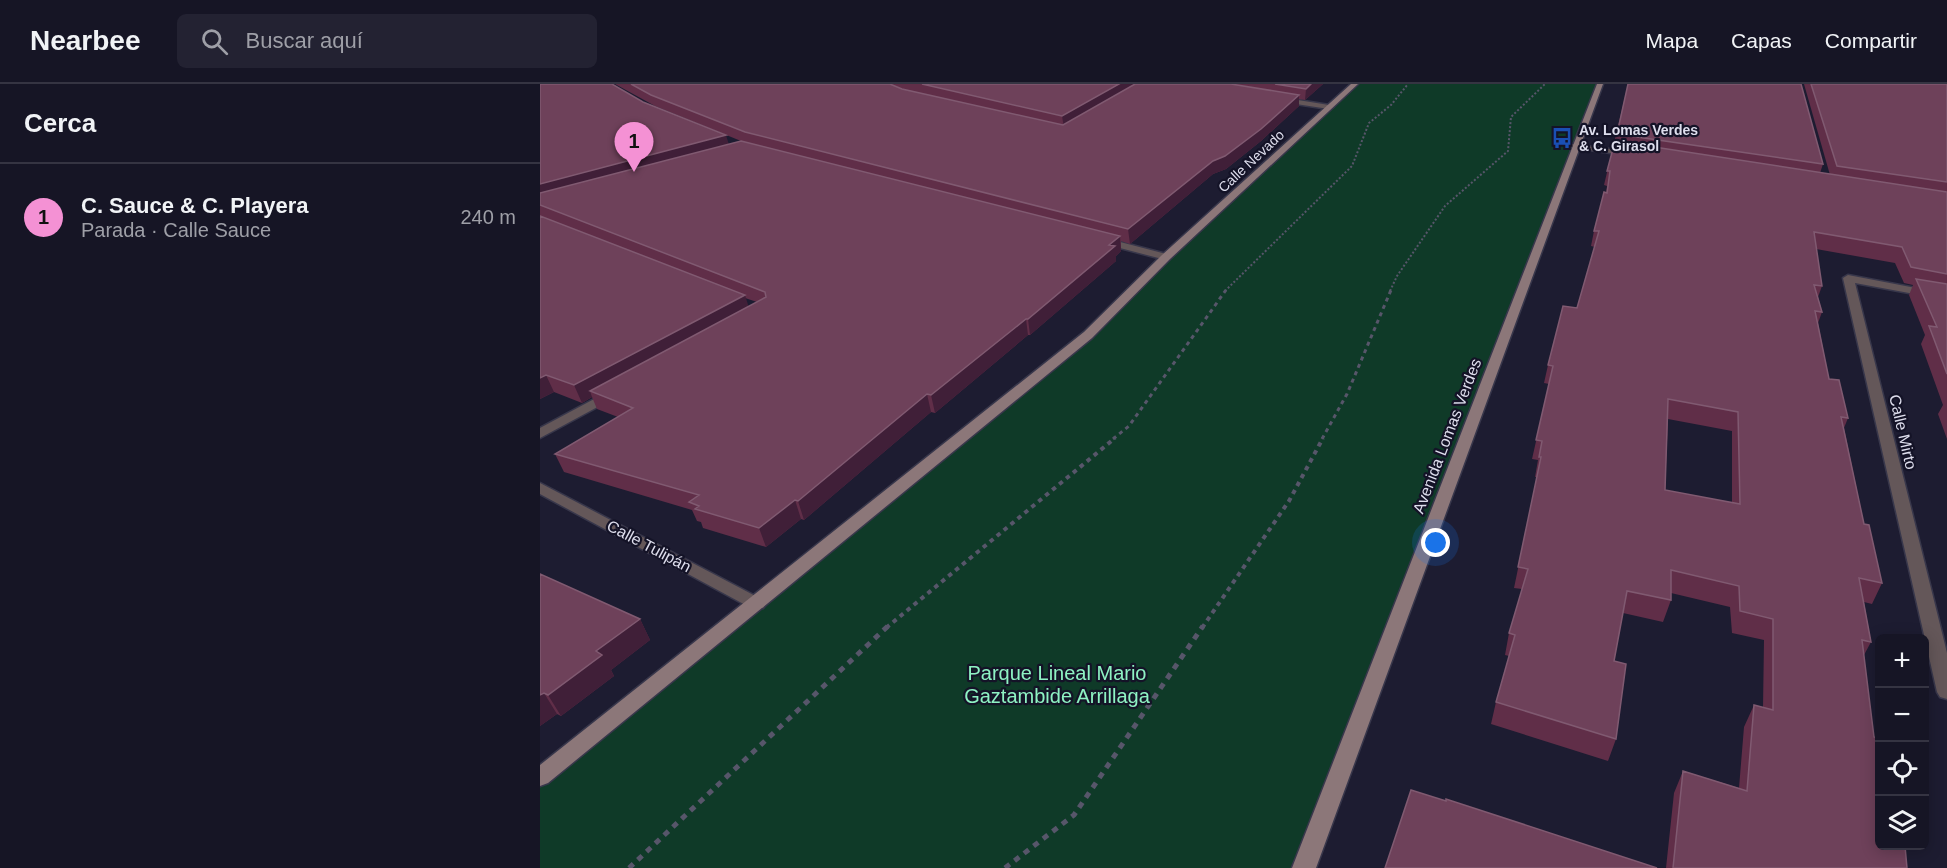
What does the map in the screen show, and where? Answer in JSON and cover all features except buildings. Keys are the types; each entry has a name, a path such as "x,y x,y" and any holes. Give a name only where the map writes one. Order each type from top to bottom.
{"street":[{"name":"Calle Nevado","path":"540,777 1089,335 1166,257 1355,84"},
{"name":"Avenida Lomas Verdes","path":"1304,868 1600,84"},
{"path":"1272,98 1329,107"},
{"path":"1575,146 1644,156"},
{"path":"1086,237 1166,257"},
{"name":"Calle Mirto","path":"1947,297 1848,278 1947,692"},
{"path":"540,434 621,389"},
{"name":"Calle Tulipán","path":"540,488 757,604"}],"path":[{"path":"629,868 864,646 1129,426 1221,296 1288,226 1352,166 1369,123 1391,105 1408,84"},
{"path":"1005,868 1074,814 1088,795 1288,501 1347,394 1397,276 1445,206 1508,151 1511,117 1545,84"}],"green space":[{"name":"Parque Lineal Mario Gaztambide Arrillaga","path":"1355,84 1600,84 1304,868 540,868 540,777 1088,335"}],"place":[{"name":"Av. Lomas Verdes & C. Girasol","path":"1562,138"},
{"name":"C. Sauce & C. Playera","path":"634,172"}]}
